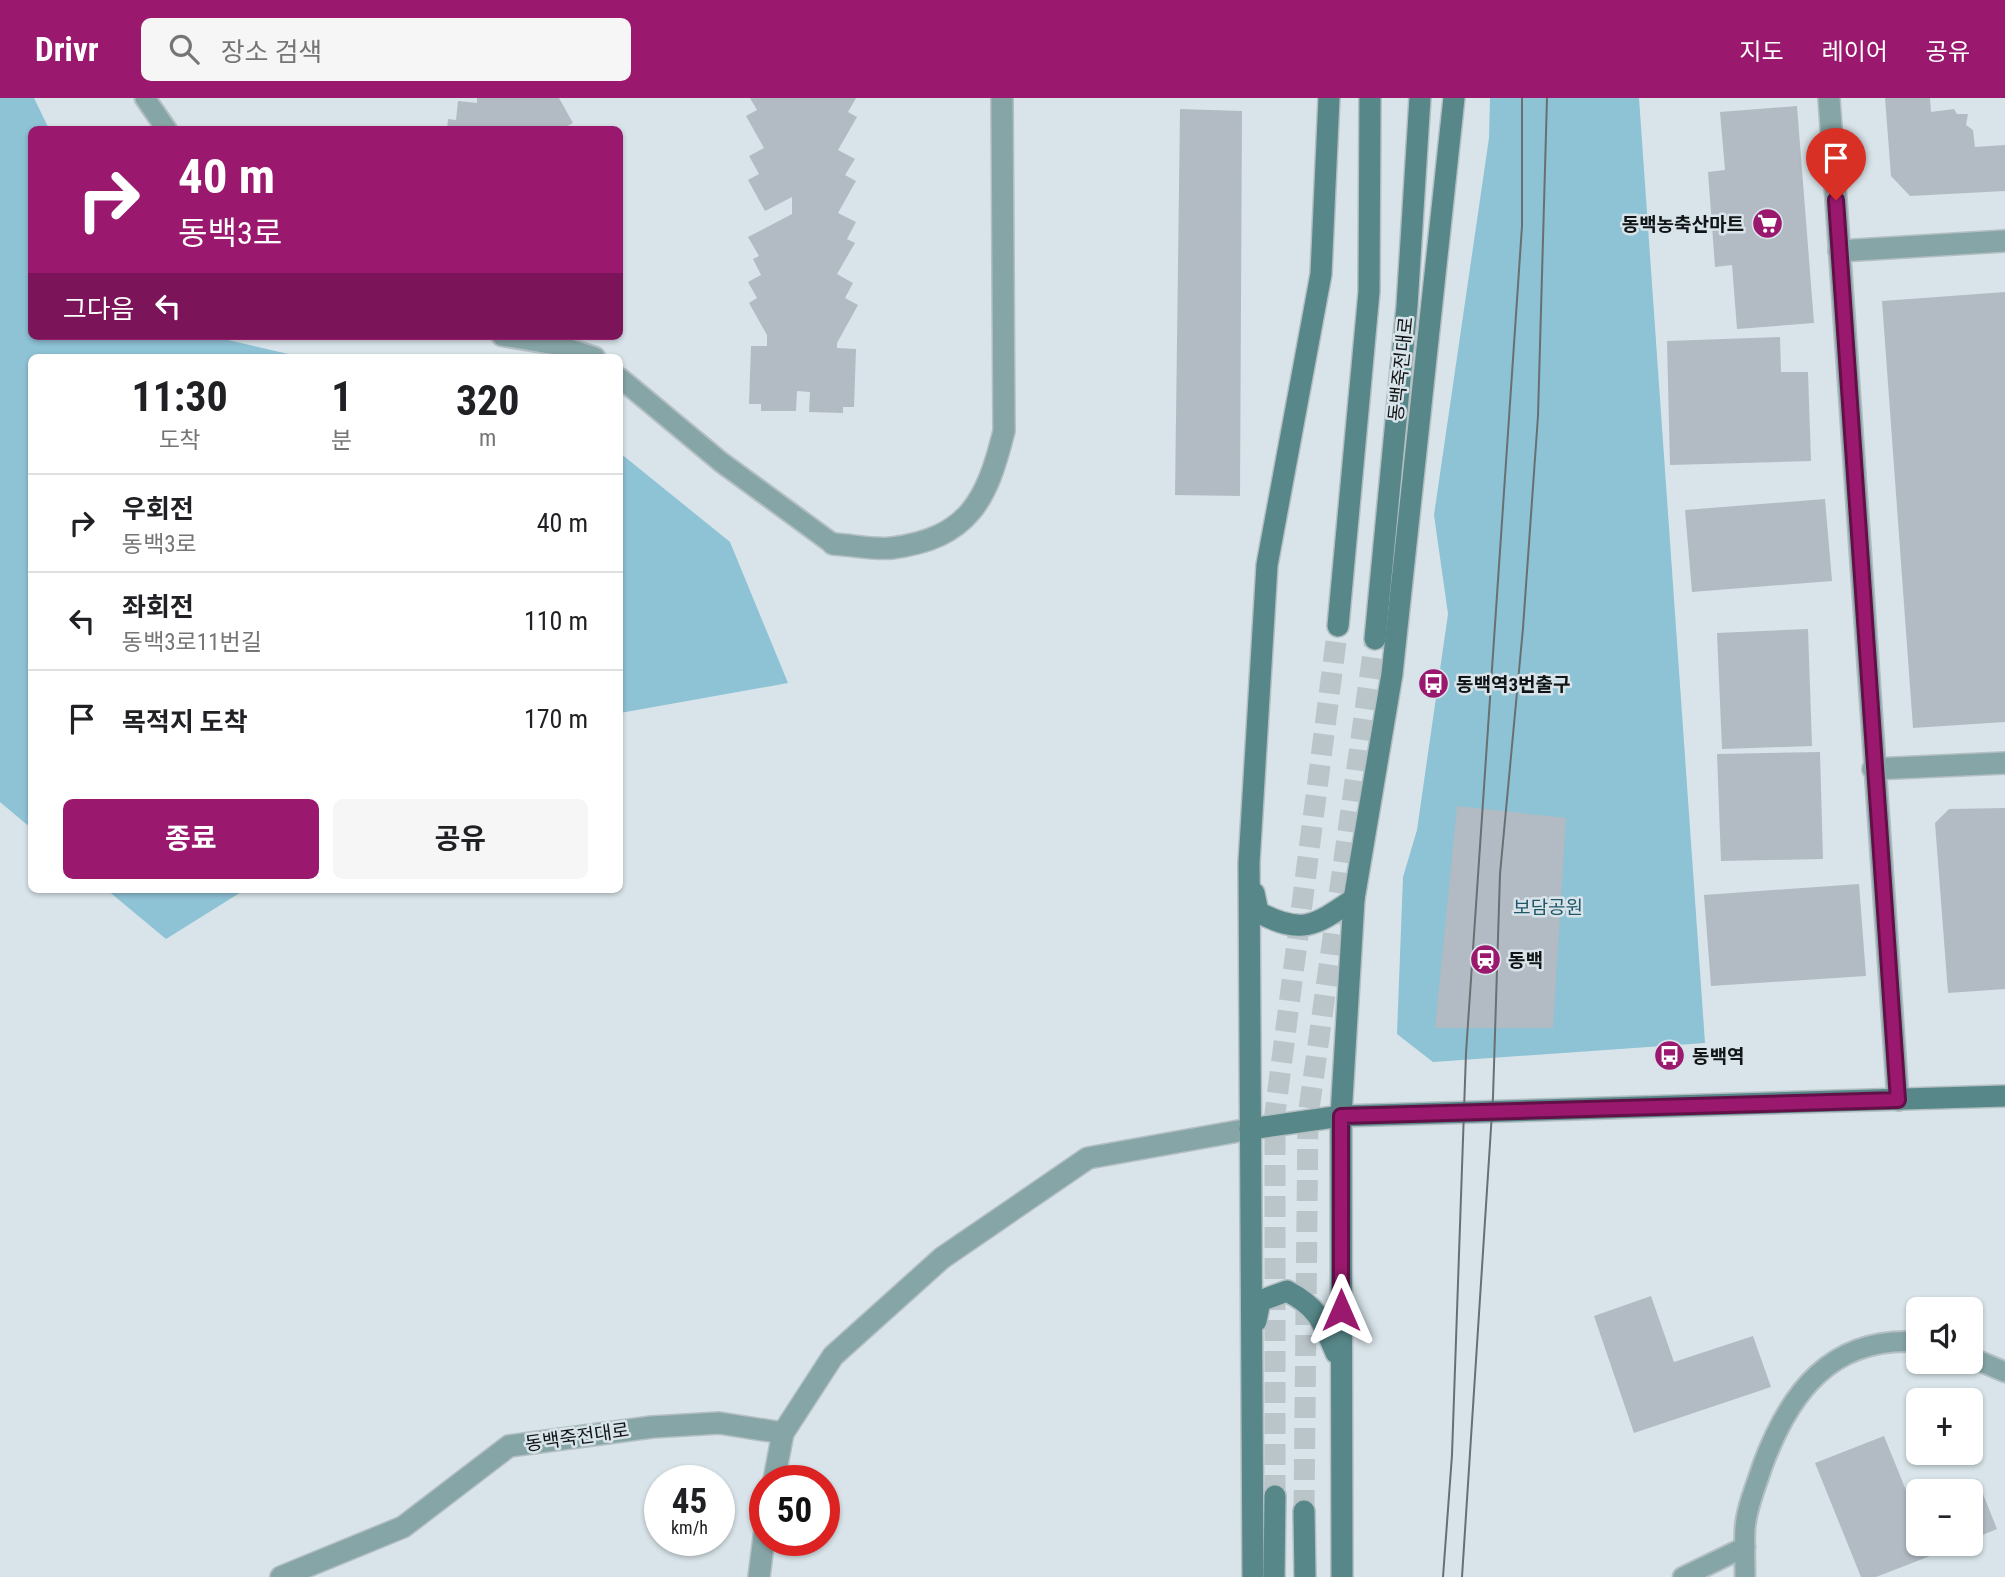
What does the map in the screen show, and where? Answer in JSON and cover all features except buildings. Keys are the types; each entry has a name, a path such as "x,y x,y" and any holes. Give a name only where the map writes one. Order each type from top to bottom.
{"main road":[{"path":"1252,1577 1249,863 1267,565 1321,274 1329,98"},
{"name":"동백죽전대로","path":"1338,626 1370,292 1370,98"},
{"name":"동백죽전대로","path":"1375,639 1407,306 1420,98"},
{"path":"1342,1577 1341,1116 1354,899 1392,674 1454,98"},
{"path":"1249,863 1258,912 1279,923 1318,924 1354,899"},
{"path":"1250,1129 1341,1116 2005,1096"},
{"path":"1251,1340 1261,1300 1287,1291 1310,1303 1325,1326 1341,1365"},
{"path":"1274,1577 1275,1496"},
{"path":"1304,1511 1305,1577"}],"street":[{"path":"833,544 891,548 937,536 969,518 993,475 1004,431 1002,98"},
{"path":"1829,98 1873,769 1898,1100"},
{"path":"1839,251 2005,241"},
{"path":"1873,769 2005,763"},
{"path":"777,1465 783,1433 833,1356 942,1258 1088,1158 1250,1129"},
{"name":"동백죽전대로","path":"281,1577 403,1527 509,1446 652,1427 719,1423 783,1433"},
{"path":"758,1577 761,1556"}],"lane":[{"path":"145,98 164,126"},
{"path":"526,340 557,345 585,354"},
{"path":"623,380 721,462 833,544"},
{"path":"1745,1577 1745,1527 1772,1441 1795,1398 1836,1358 1879,1342 1906,1342"},
{"path":"1983,1363 2005,1372"},
{"path":"1683,1577 1745,1546"}],"green space":[{"path":"0,98 34,98 48,126 28,126 28,340 228,340 288,354 28,354 28,825 0,802"},
{"name":"보담공원","path":"1490,98 1639,98 1705,1043 1433,1062 1397,1034 1403,877 1417,830 1448,614 1434,515 1489,138"},
{"path":"623,455 730,542 788,683 623,712"},
{"path":"111,893 240,893 166,939"}],"tunnel":[{"path":"1275,1496 1275,1113 1338,626"},
{"path":"1304,1511 1308,1116 1375,639"}],"tram line":[{"path":"1443,1577 1452,1455 1466,1053 1522,226 1522,98"},
{"path":"1462,1577 1493,1097 1500,874 1523,628 1538,416 1547,98"}],"place":[{"name":"동백농축산마트","path":"1767,224"},
{"name":"동백역3번출구","path":"1433,684"},
{"name":"동백","path":"1485,960"},
{"name":"동백역","path":"1669,1056"}],"route":[{"path":"1341,1310 1341,1116 1898,1100 1873,769 1836,200"}]}
